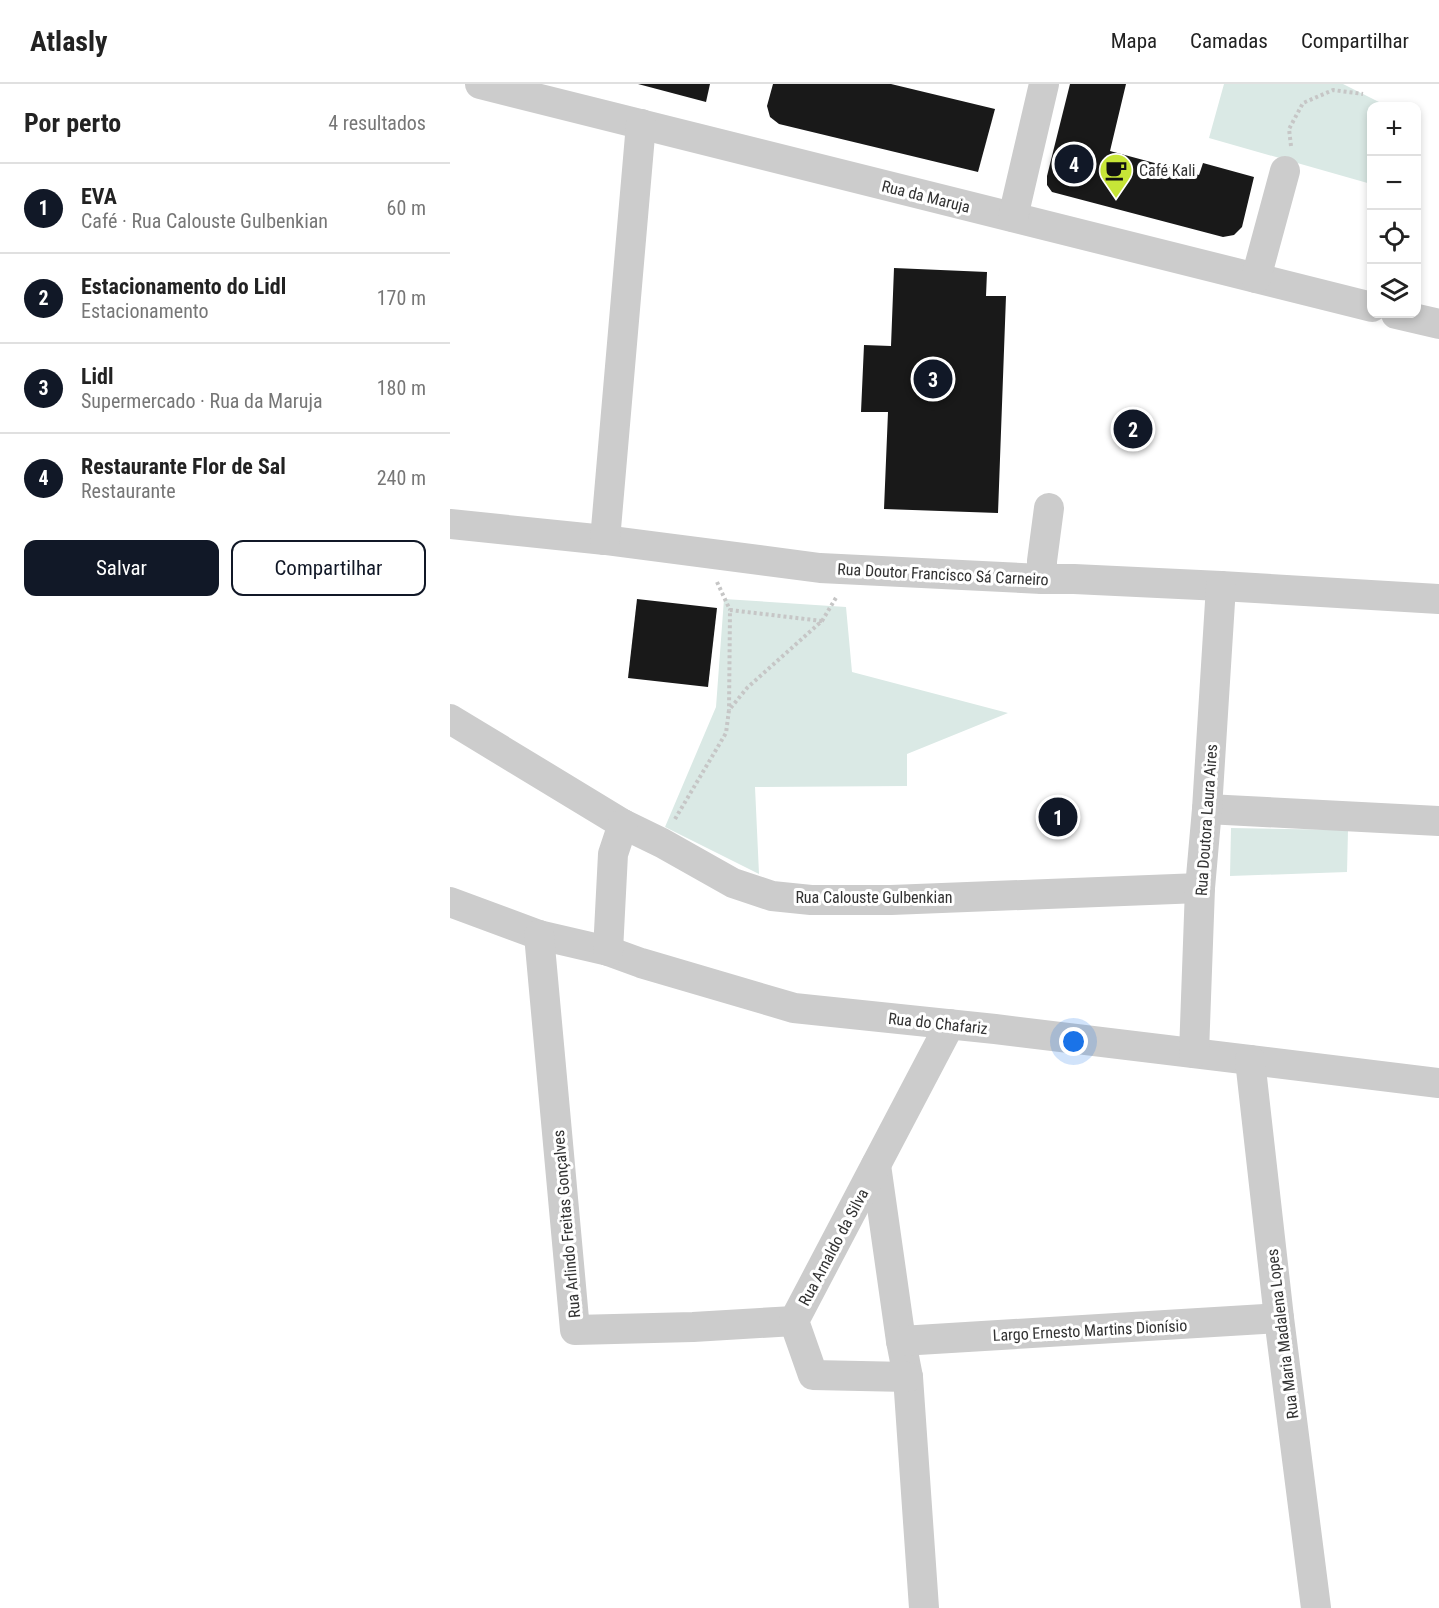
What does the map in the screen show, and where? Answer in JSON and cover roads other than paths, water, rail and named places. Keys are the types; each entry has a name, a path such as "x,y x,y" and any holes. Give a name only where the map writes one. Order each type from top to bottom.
{"street":[{"name":"Rua da Maruja","path":"480,84 1367,306"},
{"path":"1013,217 1044,84"},
{"path":"605,540 641,124"},
{"path":"1256,278 1288,161"},
{"path":"1413,318 1439,324"},
{"path":"1042,579 1049,508"},
{"name":"Rua Doutor Francisco Sá Carneiro","path":"450,524 605,540 820,568 1221,586 1439,599"},
{"name":"Rua Doutora Laura Aires","path":"1194,1053 1200,888 1221,586"},
{"name":"Rua Calouste Gulbenkian","path":"450,719 623,824 733,883 772,896 811,900 891,900 1200,888"},
{"path":"1207,809 1439,821"},
{"path":"608,951 613,854 623,824"},
{"name":"Rua do Chafariz","path":"450,902 539,935 608,951 641,963 794,1008 950,1024 1439,1083"},
{"name":"Rua Arlindo Freitas Gonçalves","path":"539,935 575,1330 693,1327 794,1321"},
{"name":"Rua Arnaldo da Silva","path":"908,1377 813,1375 794,1321 950,1024"},
{"name":"Rua Maria Madalena Lopes","path":"1250,1060 1279,1318 1316,1608"},
{"name":"Rua Arnaldo da Silva","path":"876,1165 908,1377 924,1608"},
{"name":"Largo Ernesto Martins Dionísio","path":"902,1341 1279,1318"}],"place":[{"name":"Restaurante Flor de Sal","path":"1074,164"},
{"name":"Café Kali","path":"1116,199"},
{"name":"Lidl","path":"933,379"},
{"name":"Estacionamento do Lidl","path":"1133,429"},
{"name":"EVA","path":"1058,817"}]}
